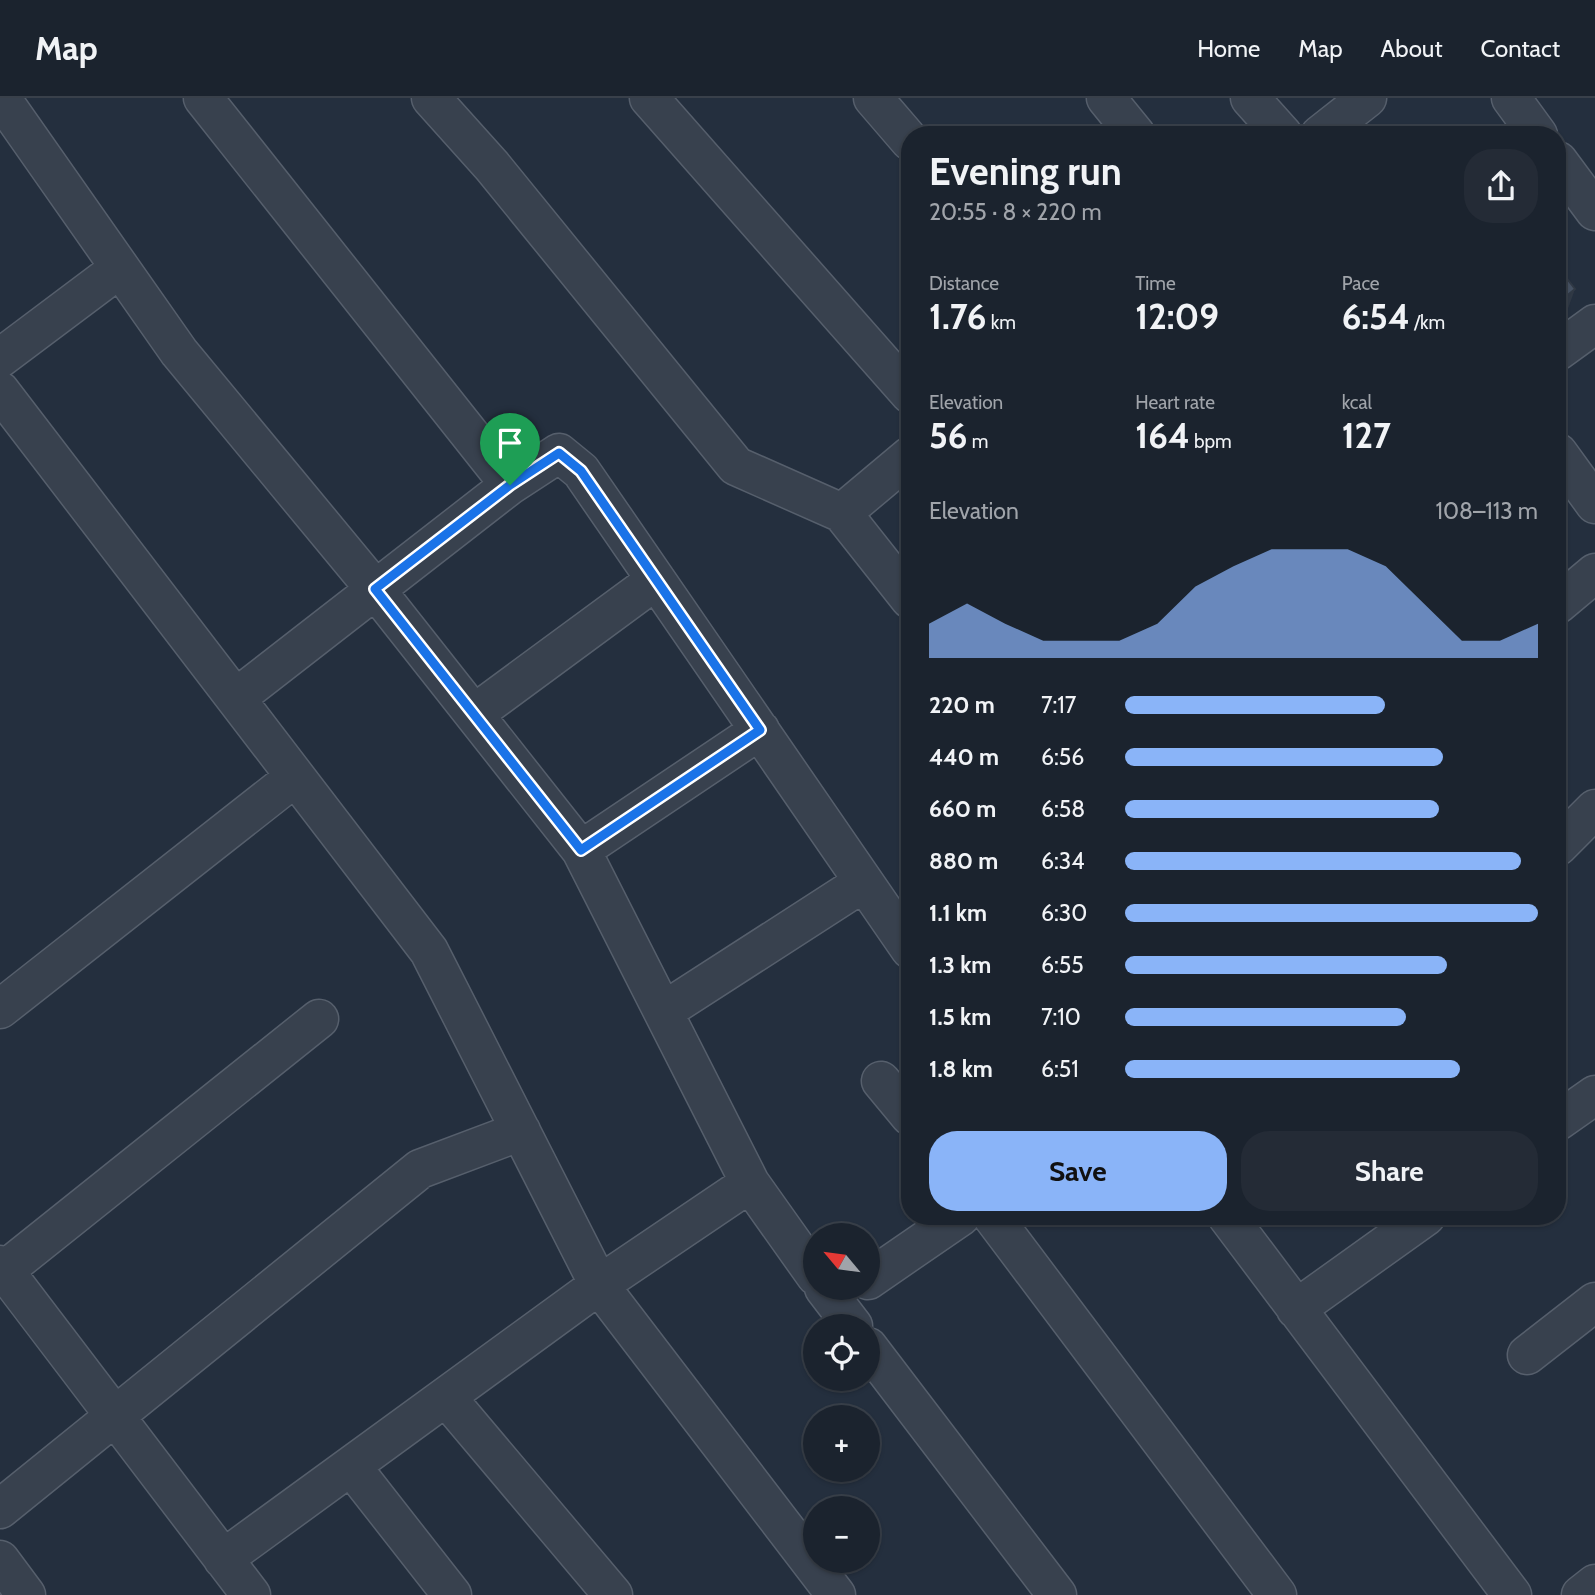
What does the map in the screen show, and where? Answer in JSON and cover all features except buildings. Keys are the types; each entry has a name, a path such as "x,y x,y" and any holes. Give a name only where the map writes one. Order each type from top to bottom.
{"street":[{"path":"1,98 179,352 375,589 581,850 750,1183 803,1252"},
{"path":"203,98 510,485"},
{"path":"431,98 492,166 736,466 842,513 901,588"},
{"path":"649,98 901,384"},
{"path":"873,98 901,131"},
{"path":"1105,98 1128,126"},
{"path":"1250,98 1275,126"},
{"path":"1332,126 1367,98"},
{"path":"1511,98 1531,126"},
{"path":"1566,172 1595,211"},
{"path":"0,358 120,268"},
{"path":"1566,345 1595,324"},
{"path":"0,391 429,951 599,1285 836,1595"},
{"path":"236,698 510,485 559,453 581,471 901,936"},
{"path":"842,513 901,464"},
{"path":"1566,464 1595,504"},
{"path":"1566,597 1595,573"},
{"path":"474,714 656,580"},
{"path":"581,850 760,730"},
{"path":"0,1009 295,777"},
{"path":"1566,838 1595,809"},
{"path":"664,1011 864,882"},
{"path":"251,1595 1,1270 319,1020"},
{"path":"881,1081 901,1104"},
{"path":"1566,1115 1595,1094"},
{"path":"0,1509 420,1168 521,1131"},
{"path":"223,1559 599,1285 750,1183"},
{"path":"880,1272 948,1225"},
{"path":"999,1225 1277,1595"},
{"path":"1234,1225 1512,1595"},
{"path":"1296,1309 1413,1225"},
{"path":"1527,1355 1595,1302"},
{"path":"880,1363 1057,1595"},
{"path":"446,1397 613,1595"},
{"path":"351,1466 452,1595"},
{"path":"0,1560 26,1595"},
{"path":"1581,1595 1595,1584"}],"route":[{"path":"559,453 581,471 760,730 581,850 375,589 510,485 559,453"}]}
